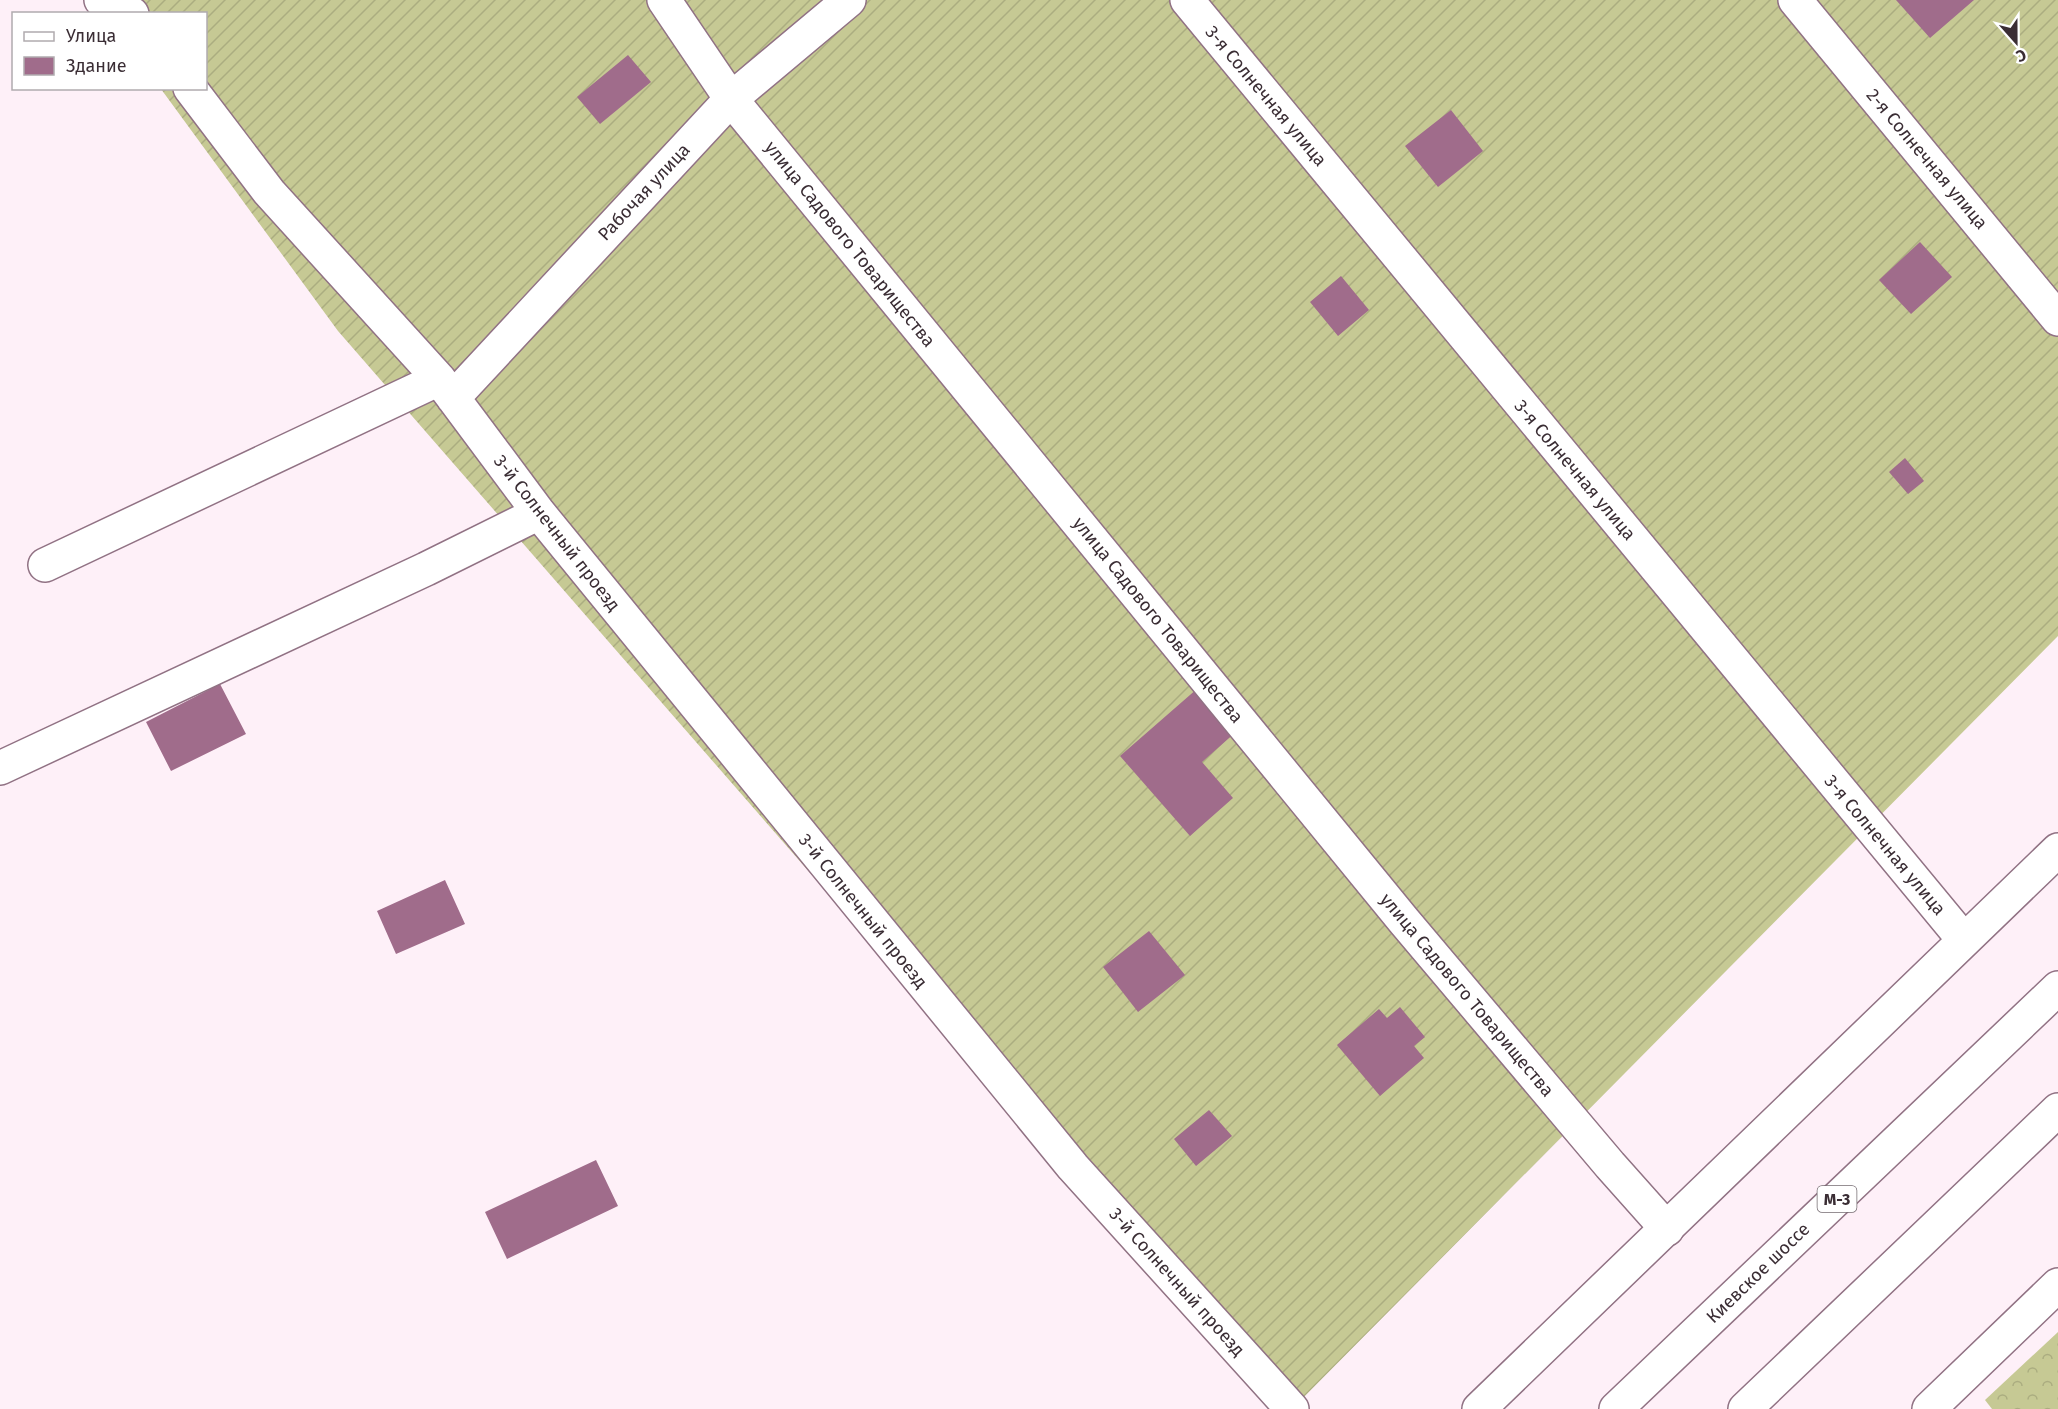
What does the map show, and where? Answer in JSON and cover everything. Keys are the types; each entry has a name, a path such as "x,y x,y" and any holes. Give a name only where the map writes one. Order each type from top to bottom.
{"main road":[{"path":"100,0 127,12"},
{"name":"улица Садового Товарищества","path":"664,0 731,99 1404,921 1667,1229"},
{"name":"Рабочая улица","path":"446,388 731,99 849,0"},
{"name":"3-я Солнечная улица","path":"1187,0 1964,940"},
{"name":"2-я Солнечная улица","path":"1795,0 2058,319"},
{"name":"3-й Солнечный проезд","path":"192,90 269,192 446,388 538,513 1073,1167 1292,1409"},
{"path":"45,565 446,388"},
{"path":"0,768 426,569 538,513"},
{"path":"1479,1409 2058,850"},
{"name":"Киевское шоссе","path":"1616,1409 2058,988"},
{"path":"1746,1409 2058,1110"},
{"path":"1929,1409 2058,1285"}],"green space":[{"path":"96,0 2058,0 2058,636 1292,1409 1277,1409 338,331 162,90 207,90 207,12 105,12"},
{"path":"2058,1332 2058,1409 1992,1409 1985,1400"}],"building":[{"path":"1896,0 1974,0 1930,38"},
{"path":"628,55 651,82 600,124 577,97"},
{"path":"1451,110 1483,151 1438,187 1405,146"},
{"path":"1920,242 1952,277 1911,314 1879,280"},
{"path":"1341,276 1369,310 1338,336 1310,302"},
{"path":"1905,458 1924,481 1908,494 1889,472"},
{"path":"220,684 246,734 171,771 146,722"},
{"path":"1198,688 1237,731 1202,762 1233,798 1190,836 1120,756"},
{"path":"445,880 465,924 396,954 377,911"},
{"path":"1149,931 1185,975 1138,1012 1103,967"},
{"path":"1400,1007 1425,1037 1414,1046 1424,1058 1380,1096 1337,1045 1379,1009 1387,1018"},
{"path":"1209,1110 1232,1136 1196,1166 1174,1139"},
{"path":"596,1160 618,1206 507,1259 485,1212"}]}
